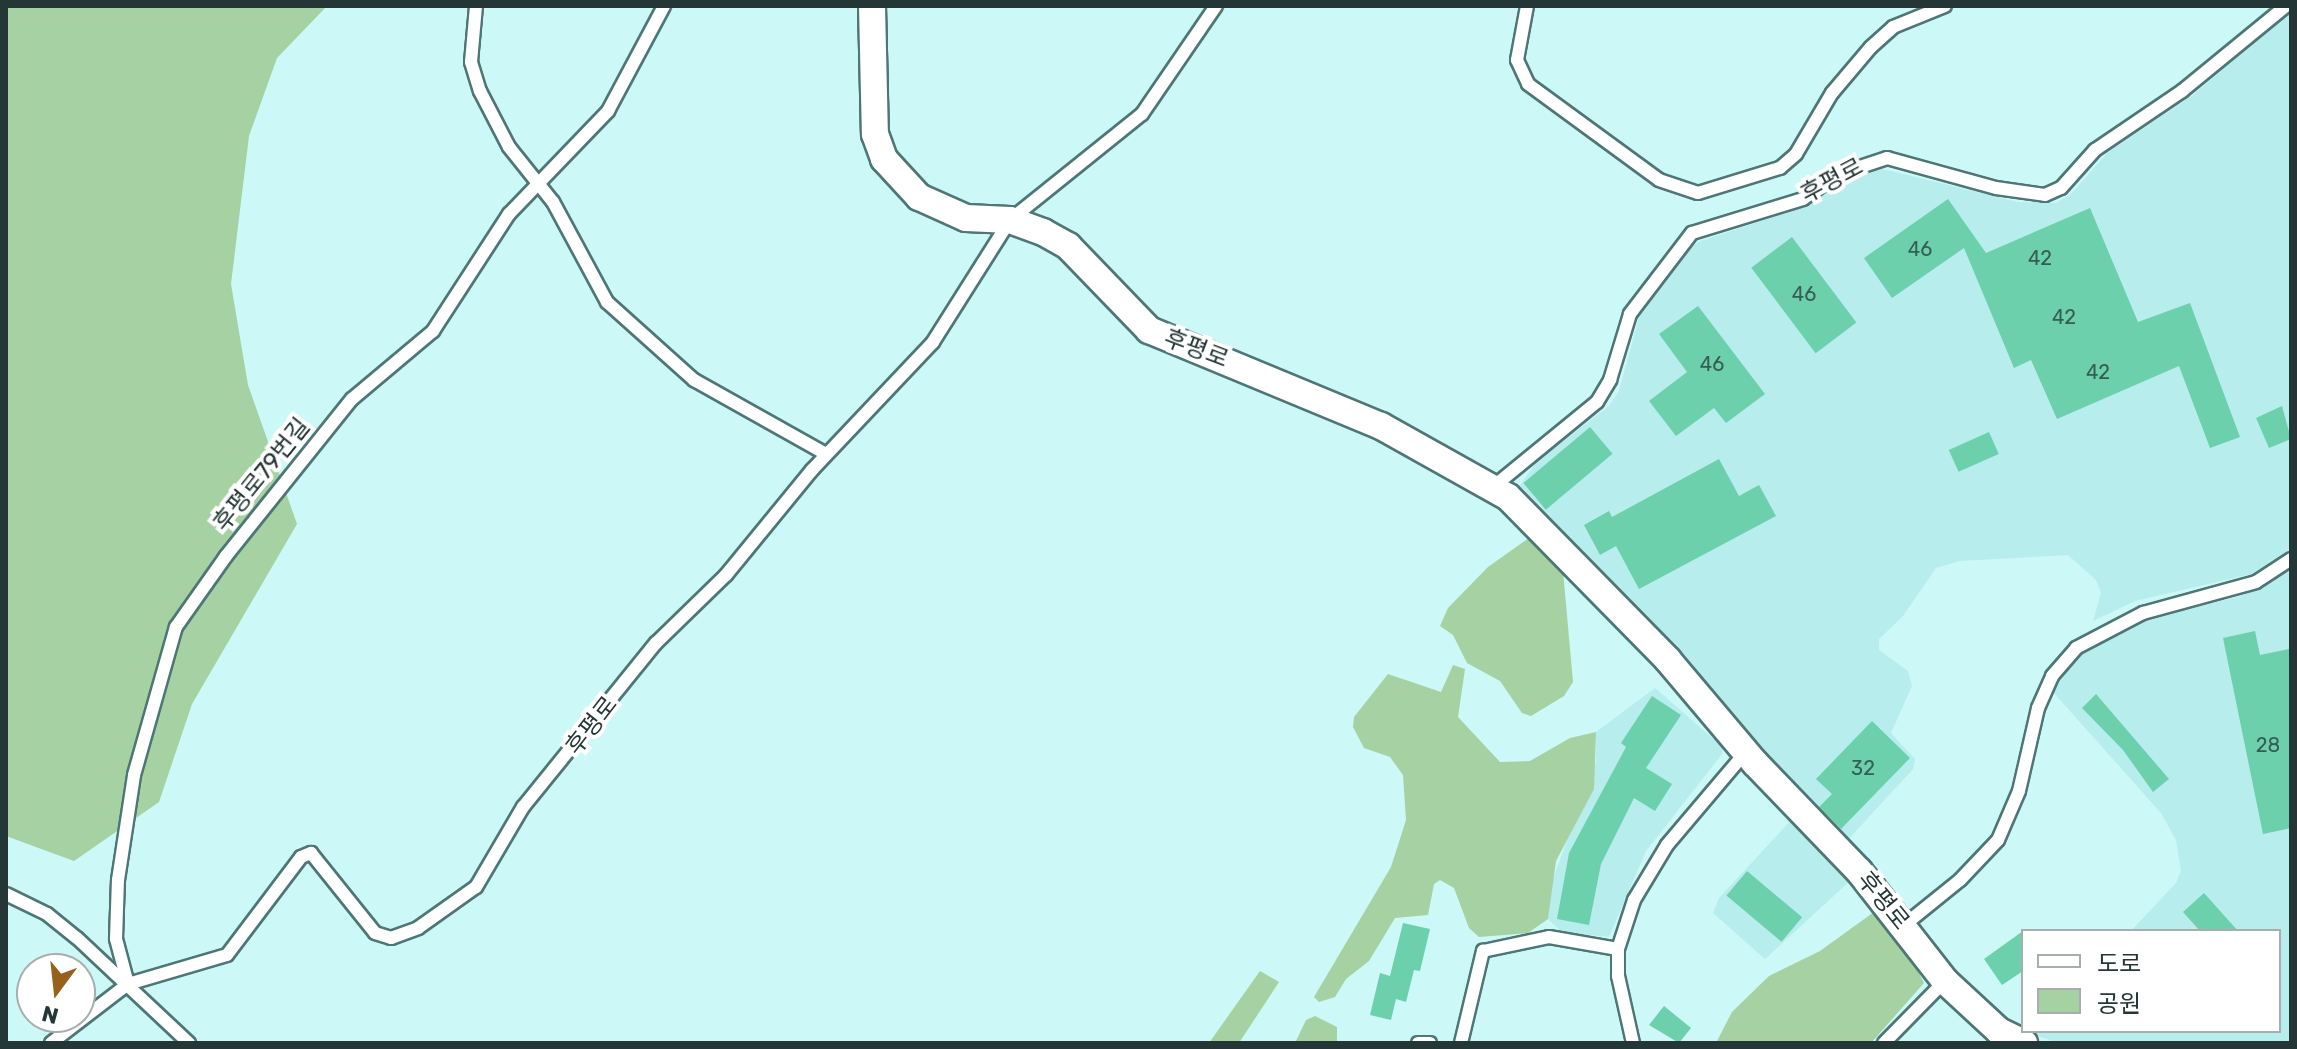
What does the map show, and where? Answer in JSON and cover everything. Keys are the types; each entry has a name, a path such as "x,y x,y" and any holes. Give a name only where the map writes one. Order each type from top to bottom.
{"street":[{"name":"후평로","path":"872,6 874,121 884,159 901,181 938,208 966,218 1010,220 1068,246 1119,304 1162,338 1260,373 1381,426 1493,487 1603,588 1903,926 1945,981 1999,1031 2024,1043"}],"lane":[{"path":"476,6 471,62 480,91 535,184 553,202 607,302 694,380 826,454"},
{"name":"후평로79번길","path":"128,984 116,939 118,880 134,775 176,627 226,556 352,399 433,331 535,184 586,139 608,111 664,6"},
{"name":"후평로","path":"128,984 227,955 301,857 311,853 375,933 391,938 458,903 476,887 523,807 656,643 726,575 826,454 933,342 1010,220 1142,114 1216,6"},
{"path":"1527,6 1517,60 1520,73 1659,180 1698,193 1780,168 1796,154 1832,93 1871,47 1893,27 1945,6"},
{"name":"후평로","path":"1493,487 1597,402 1610,380 1630,314 1692,233 1803,199 1836,175 1887,158 1996,188 2045,195 2061,188 2095,150 2182,91 2286,6"},
{"path":"1903,926 1960,880 1998,840 2019,791 2038,708 2052,676 2076,648 2143,613 2256,582 2291,559"},
{"path":"1633,1043 1618,976 1618,949 1634,900 1667,845 1746,752"},
{"path":"6,894 47,914 128,984 189,1043"},
{"path":"1461,1043 1483,951 1549,937 1618,949"},
{"path":"1884,1043 1945,981"},
{"path":"51,1043 128,984"},
{"path":"1418,1043 1430,1043"}],"shaded area":[{"path":"2291,11 2291,548 2251,574 2135,601 2093,621 2101,593 2096,580 2068,555 1960,561 1936,568 1903,616 1879,639 1879,650 1908,671 1912,686 1891,733 1915,759 1913,769 1845,843 1659,634 1530,506 1520,486 1536,462 1609,406 1619,391 1639,317 1689,248 1700,241 1793,211 1845,181 1883,169 2018,202 2056,203 2071,194 2107,153 2193,95"},
{"path":"2291,570 2291,1043 2058,1043 2035,1035 2281,1033 2281,929 2133,929 2176,883 2181,871 2176,840 2161,813 2053,692 2079,653 2137,622 2241,596"},
{"path":"1655,688 1723,747 1722,754 1646,851 1609,937 1562,932 1548,919 1553,879 1596,762 1596,732"},
{"path":"1795,816 1852,879 1765,959 1713,913 1719,898"}],"green space":[{"path":"6,6 327,6 277,58 249,136 231,284 248,385 297,524 192,704 159,802 74,861 6,836"},
{"path":"1529,538 1563,571 1573,682 1564,696 1531,716 1522,713 1500,681 1467,663 1453,635 1440,626 1448,608 1488,567"},
{"path":"1453,665 1465,669 1458,717 1500,762 1530,761 1570,738 1596,732 1594,789 1556,861 1548,919 1528,933 1479,937 1469,928 1454,888 1440,880 1434,884 1428,915 1395,918 1369,961 1346,979 1335,997 1319,1002 1314,997 1391,867 1406,820 1403,775 1390,757 1364,748 1353,727 1354,717 1388,674 1441,692"},
{"path":"1874,912 1910,956 1924,983 1871,1043 1716,1043 1732,1012 1769,976 1820,951"},
{"path":"1260,971 1279,982 1239,1043 1209,1043"},
{"path":"1315,1016 1337,1027 1337,1043 1295,1043 1306,1020"}],"building":[{"path":"1948,199 1986,253 2090,208 2138,322 2190,303 2240,437 2210,448 2179,366 2057,419 2031,360 2014,368 1964,248 1892,298 1864,258"},
{"path":"1792,237 1856,322 1816,353 1751,268"},
{"path":"1698,306 1765,394 1726,423 1714,408 1676,436 1649,401 1687,372 1659,334"},
{"path":"2282,406 2291,439 2269,448 2256,418"},
{"path":"1590,427 1612,454 1546,510 1523,483"},
{"path":"1989,432 1999,454 1959,472 1949,450"},
{"path":"1719,459 1739,496 1759,485 1776,516 1639,589 1616,546 1600,555 1584,525 1609,511 1612,517"},
{"path":"2255,631 2260,655 2289,649 2291,661 2291,828 2263,834 2223,638"},
{"path":"2096,694 2169,779 2153,792 2123,750 2082,708"},
{"path":"1652,696 1681,715 1646,768 1672,784 1655,811 1634,798 1601,864 1589,925 1557,919 1569,853 1626,747 1621,743"},
{"path":"1872,721 1910,758 1841,829 1819,807 1832,794 1816,779"},
{"path":"1747,871 1802,917 1782,942 1726,896"},
{"path":"2204,893 2236,929 2198,929 2183,912"},
{"path":"1403,923 1430,929 1420,971 1414,970 1406,1002 1396,999 1391,1020 1370,1015 1380,973 1390,976"},
{"path":"2021,932 2021,972 2002,985 1984,959"},
{"path":"1664,1006 1691,1028 1679,1043 1649,1025"}]}
